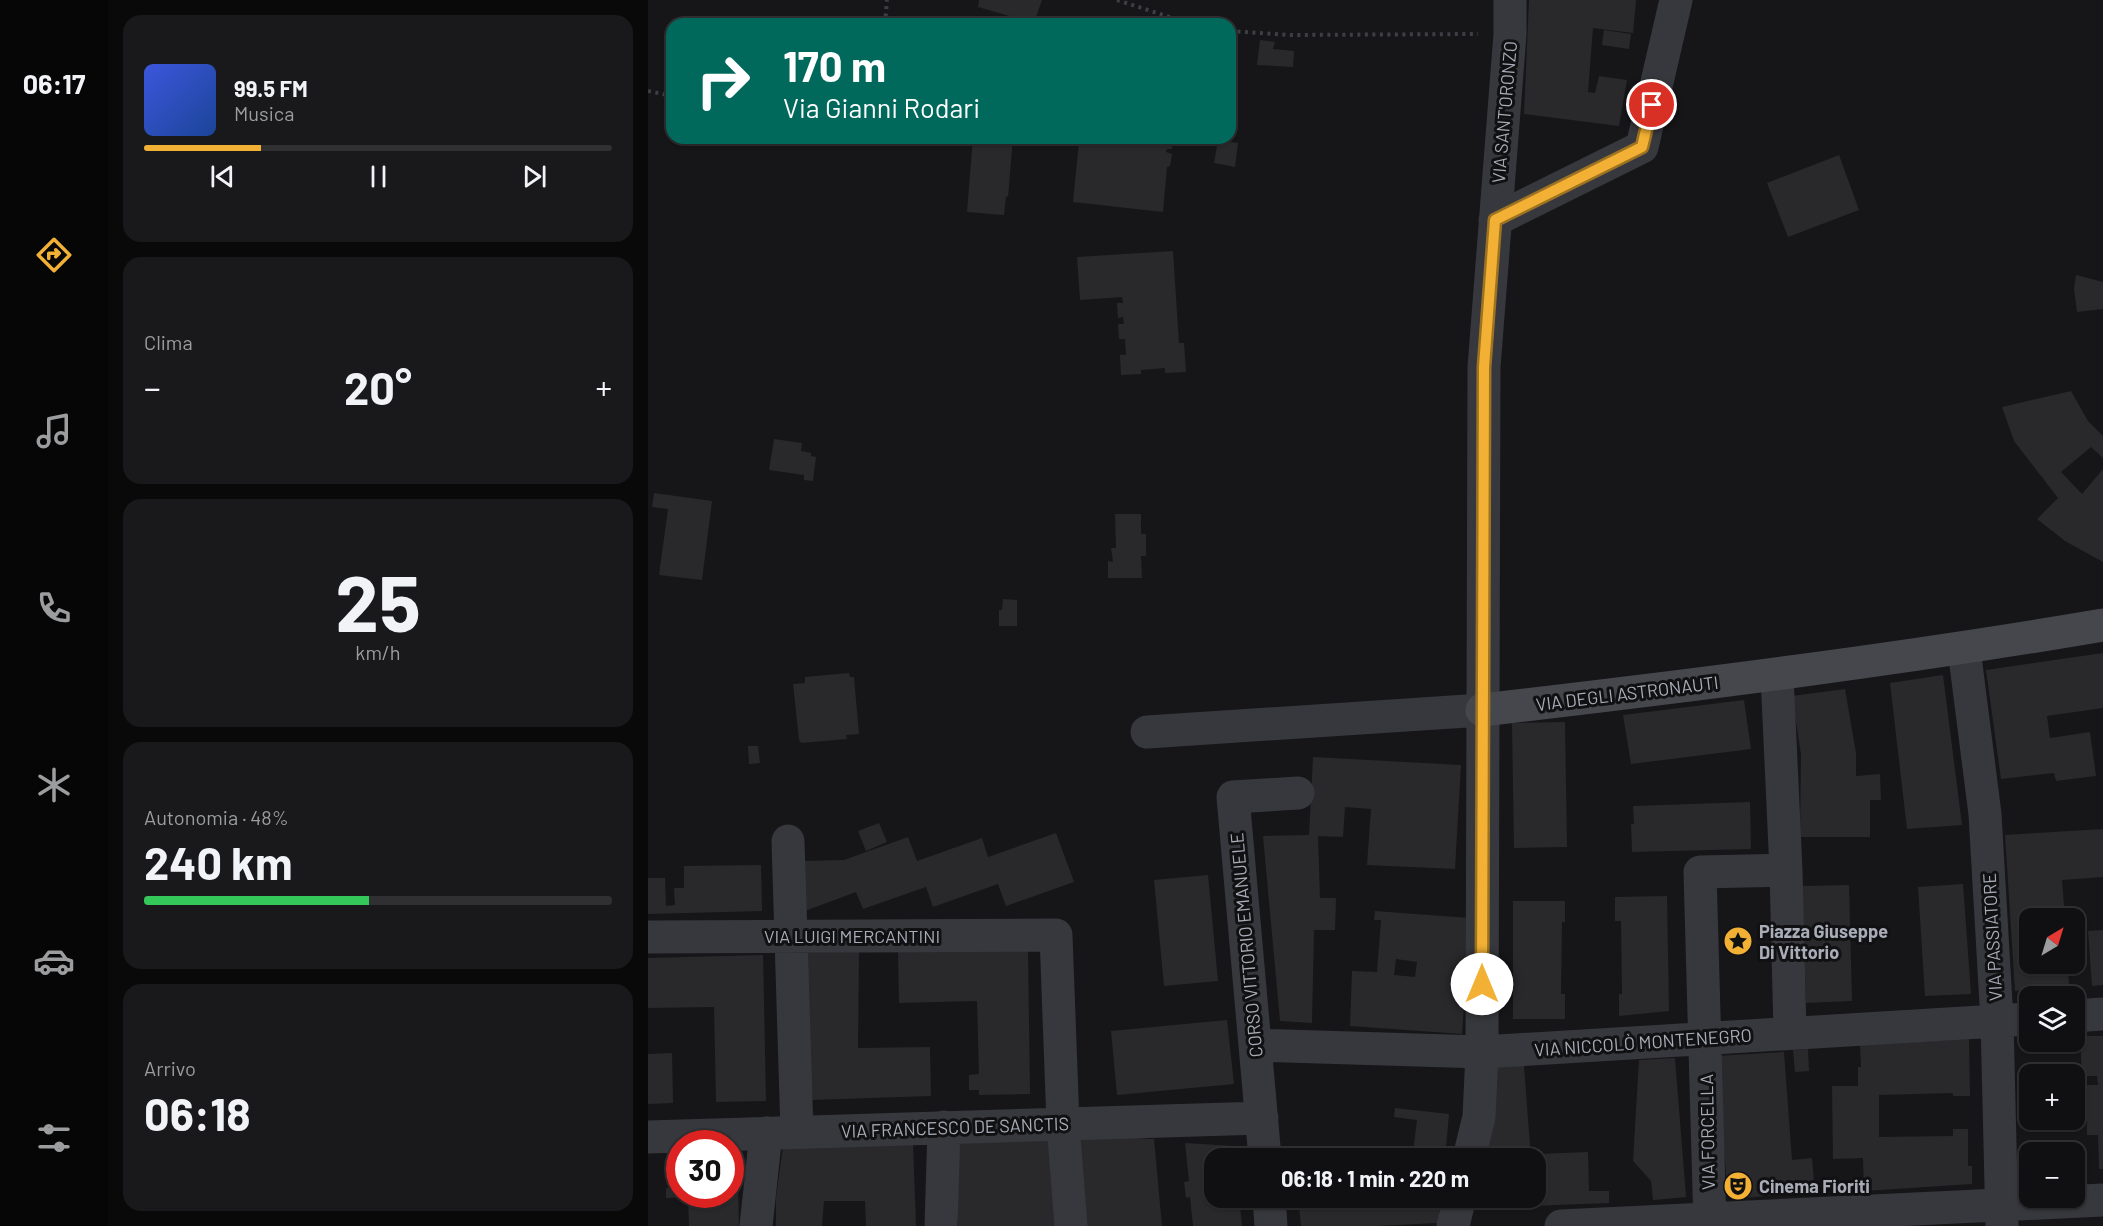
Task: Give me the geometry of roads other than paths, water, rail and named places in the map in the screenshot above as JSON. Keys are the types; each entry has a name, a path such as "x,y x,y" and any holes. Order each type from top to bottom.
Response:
{"street":[{"name":"VIA SANT'ORONZO","path":"1471,1148 1479,1117 1482,1052 1484,367 1510,34 1509,0"},
{"path":"1495,220 1642,147 1676,0"},
{"name":"VIA DEGLI ASTRONAUTI","path":"1148,732 1482,711 1778,675 1964,649 2103,625"},
{"name":"VIA PASSIATORE","path":"1964,649 1985,814 1997,1021 2002,1215"},
{"path":"1778,675 1791,1033"},
{"name":"CORSO VITTORIO EMANUELE","path":"1264,1148 1233,796 1298,793"},
{"path":"756,1226 781,1133 791,936 788,841"},
{"path":"1705,1039 1700,872 1786,870"},
{"name":"VIA LUIGI MERCANTINI","path":"648,937 1056,935 1062,1124"},
{"path":"2085,1015 2103,1014"},
{"name":"VIA NICCOLÒ MONTENEGRO","path":"1255,1046 1482,1052 2019,1020"},
{"name":"VIA FORCELLA","path":"1705,1039 1710,1222"},
{"name":"VIA FRANCESCO DE SANCTIS","path":"648,1137 1262,1118"},
{"path":"1062,1124 1071,1226"},
{"path":"941,1226 944,1127"},
{"path":"1561,1226 2002,1215 2103,1200"},
{"path":"1270,1208 1271,1226"},
{"path":"1453,1226 1457,1208"}],"place":[{"name":"Piazza Giuseppe Di Vittorio","path":"1738,941"},
{"name":"Cinema Fioriti","path":"1738,1186"}]}
